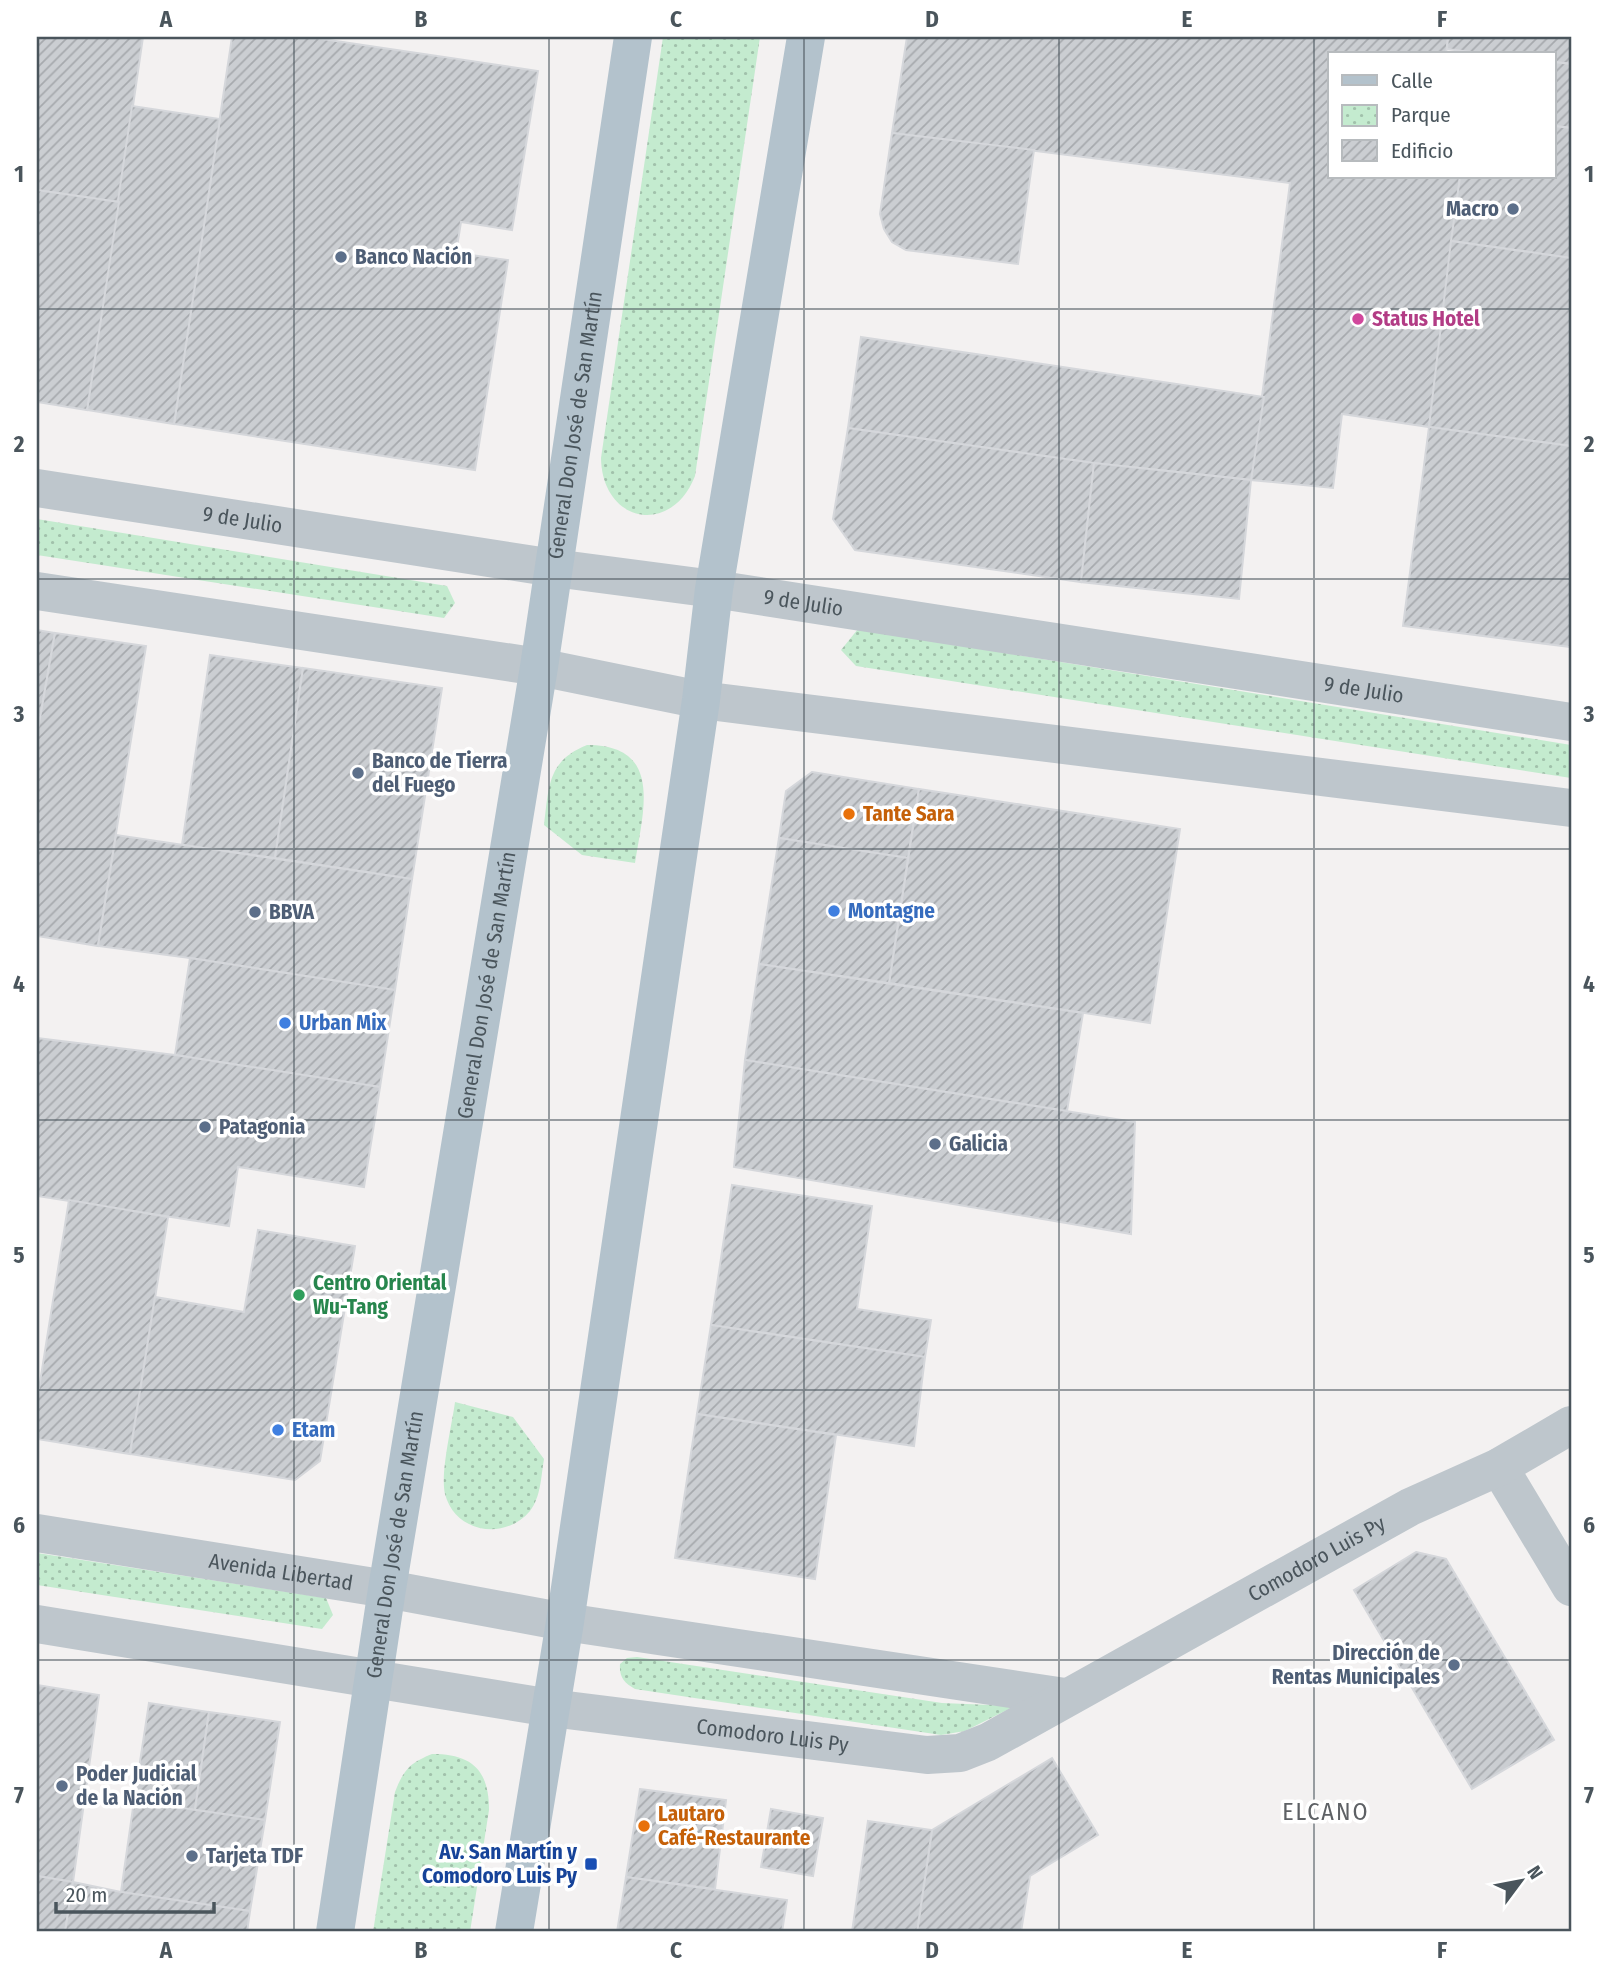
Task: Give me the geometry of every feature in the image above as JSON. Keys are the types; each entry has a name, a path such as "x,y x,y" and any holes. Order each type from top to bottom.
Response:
{"main road":[{"name":"General Don José de San Martín","path":"335,1932 387,1589 539,667 634,37"},
{"path":"514,1932 565,1622 701,700 714,589 806,37"}],"street":[{"name":"9 de Julio","path":"37,488 554,568 714,589 1571,722"},
{"path":"37,590 539,667 701,700 1571,808"},
{"name":"Comodoro Luis Py","path":"551,1708 927,1755 960,1753 988,1742 1410,1507 1499,1467 1571,1425"},
{"path":"1499,1467 1571,1587"},
{"name":"Avenida Libertad","path":"37,1533 387,1589 565,1622"},
{"path":"565,1622 1065,1697"},
{"path":"37,1624 551,1708"}],"green space":[{"path":"663,37 760,37 695,476 684,495 670,508 655,514 639,514 625,508 613,497 604,480 601,458"},
{"path":"37,519 447,586 455,603 444,618 37,555"},
{"path":"858,629 1571,745 1571,778 856,666 841,650"},
{"path":"587,745 611,748 628,756 638,769 643,784 644,803 635,863 582,855 544,825 549,787 557,767 574,751"},
{"path":"455,1402 513,1417 544,1459 534,1505 520,1520 508,1526 482,1528 459,1517 450,1507 445,1494 444,1474"},
{"path":"37,1553 326,1598 333,1615 322,1629 37,1585"},
{"path":"637,1657 942,1703 1015,1706 965,1731 941,1735 635,1689 623,1679 620,1664 627,1658"},
{"path":"432,1754 468,1761 476,1767 486,1784 489,1810 470,1932 373,1932 395,1792 409,1768 418,1760"}],"building":[{"path":"37,37 143,37 119,202 37,190"},
{"name":"Banco Nación","path":"232,37 309,37 538,71 512,230 461,222 456,253 508,260 475,470 174,424"},
{"name":"Status Hotel","path":"907,37 1448,37 1446,52 1328,52 1328,178 1460,178 1429,427 1342,414 1333,488 1251,480 1290,183 892,133"},
{"path":"1448,37 1571,37 1571,64 1556,62 1556,52 1472,52 1447,49"},
{"path":"1556,62 1571,64 1571,128 1556,126"},
{"path":"132,106 220,119 174,424 87,410"},
{"name":"Macro","path":"1556,126 1571,128 1571,258 1451,241 1460,178 1556,178"},
{"path":"892,133 1034,150 1018,264 906,250 892,242 884,229 880,214"},
{"path":"37,190 119,202 87,410 37,402"},
{"path":"1451,241 1571,258 1571,446 1429,427"},
{"path":"861,337 1264,397 1251,480 1094,463 848,428"},
{"path":"1429,427 1571,446 1571,647 1403,626"},
{"path":"848,428 1094,463 1081,582 855,550 833,519"},
{"path":"1094,463 1251,480 1239,599 1081,582"},
{"path":"37,630 55,633 37,735"},
{"path":"55,633 146,646 98,946 37,936 37,735"},
{"path":"210,655 303,668 275,858 182,845"},
{"name":"Banco de Tierra del Fuego","path":"303,668 442,688 412,879 275,858"},
{"name":"Tante Sara","path":"812,772 919,789 908,858 779,838 786,791"},
{"path":"919,789 1180,829 1150,1023 889,983"},
{"name":"BBVA","path":"116,835 412,879 395,990 98,946"},
{"name":"Montagne","path":"779,838 908,858 889,983 759,964"},
{"name":"Urban Mix","path":"190,958 395,990 380,1087 175,1055"},
{"path":"759,964 1083,1013 1067,1111 745,1060"},
{"name":"Patagonia","path":"37,1038 175,1055 380,1087 364,1187 238,1167 229,1226 37,1196"},
{"name":"Galicia","path":"745,1060 1135,1122 1131,1234 734,1167"},
{"path":"732,1185 872,1206 857,1309 931,1320 925,1357 711,1325"},
{"path":"69,1200 168,1217 130,1454 37,1439 37,1401"},
{"path":"258,1230 355,1246 320,1461 295,1480 130,1454 155,1297 244,1312"},
{"path":"711,1325 925,1357 914,1446 697,1414"},
{"path":"697,1414 836,1435 815,1579 675,1558"},
{"name":"Dirección de Rentas Municipales","path":"1416,1552 1446,1559 1554,1740 1472,1789 1354,1590"},
{"name":"Poder Judicial de la Nación","path":"37,1685 99,1695 73,1882 37,1876"},
{"path":"149,1703 209,1712 195,1810 134,1801"},
{"path":"209,1712 280,1722 265,1820 195,1810"},
{"path":"1052,1758 1098,1835 1030,1876 1021,1932 917,1932 932,1830"},
{"path":"640,1789 726,1800 715,1889 626,1877"},
{"name":"Tarjeta TDF","path":"134,1801 265,1820 250,1911 121,1892"},
{"path":"771,1809 823,1818 813,1876 761,1867"},
{"path":"868,1821 932,1830 917,1932 852,1932"},
{"path":"37,1876 73,1882 65,1932 37,1932"},
{"path":"626,1877 787,1900 782,1932 617,1932"},
{"path":"73,1882 121,1892 250,1911 247,1932 65,1932"}],"place":[{"name":"Macro","path":"1513,209"},
{"name":"Banco Nación","path":"341,257"},
{"name":"Status Hotel","path":"1358,319"},
{"name":"Banco de Tierra del Fuego","path":"358,773"},
{"name":"Tante Sara","path":"849,814"},
{"name":"Montagne","path":"834,911"},
{"name":"BBVA","path":"255,912"},
{"name":"Urban Mix","path":"285,1023"},
{"name":"Patagonia","path":"205,1127"},
{"name":"Galicia","path":"935,1144"},
{"name":"Centro Oriental Wu-Tang","path":"299,1295"},
{"name":"Etam","path":"278,1430"},
{"name":"Dirección de Rentas Municipales","path":"1454,1665"},
{"name":"Poder Judicial de la Nación","path":"62,1786"},
{"name":"Lautaro Café-Restaurante","path":"644,1826"},
{"name":"Tarjeta TDF","path":"192,1856"},
{"name":"Av. San Martín y Comodoro Luis Py","path":"591,1864"}],"district":[{"name":"ELCANO","path":"1326,1812"}]}
